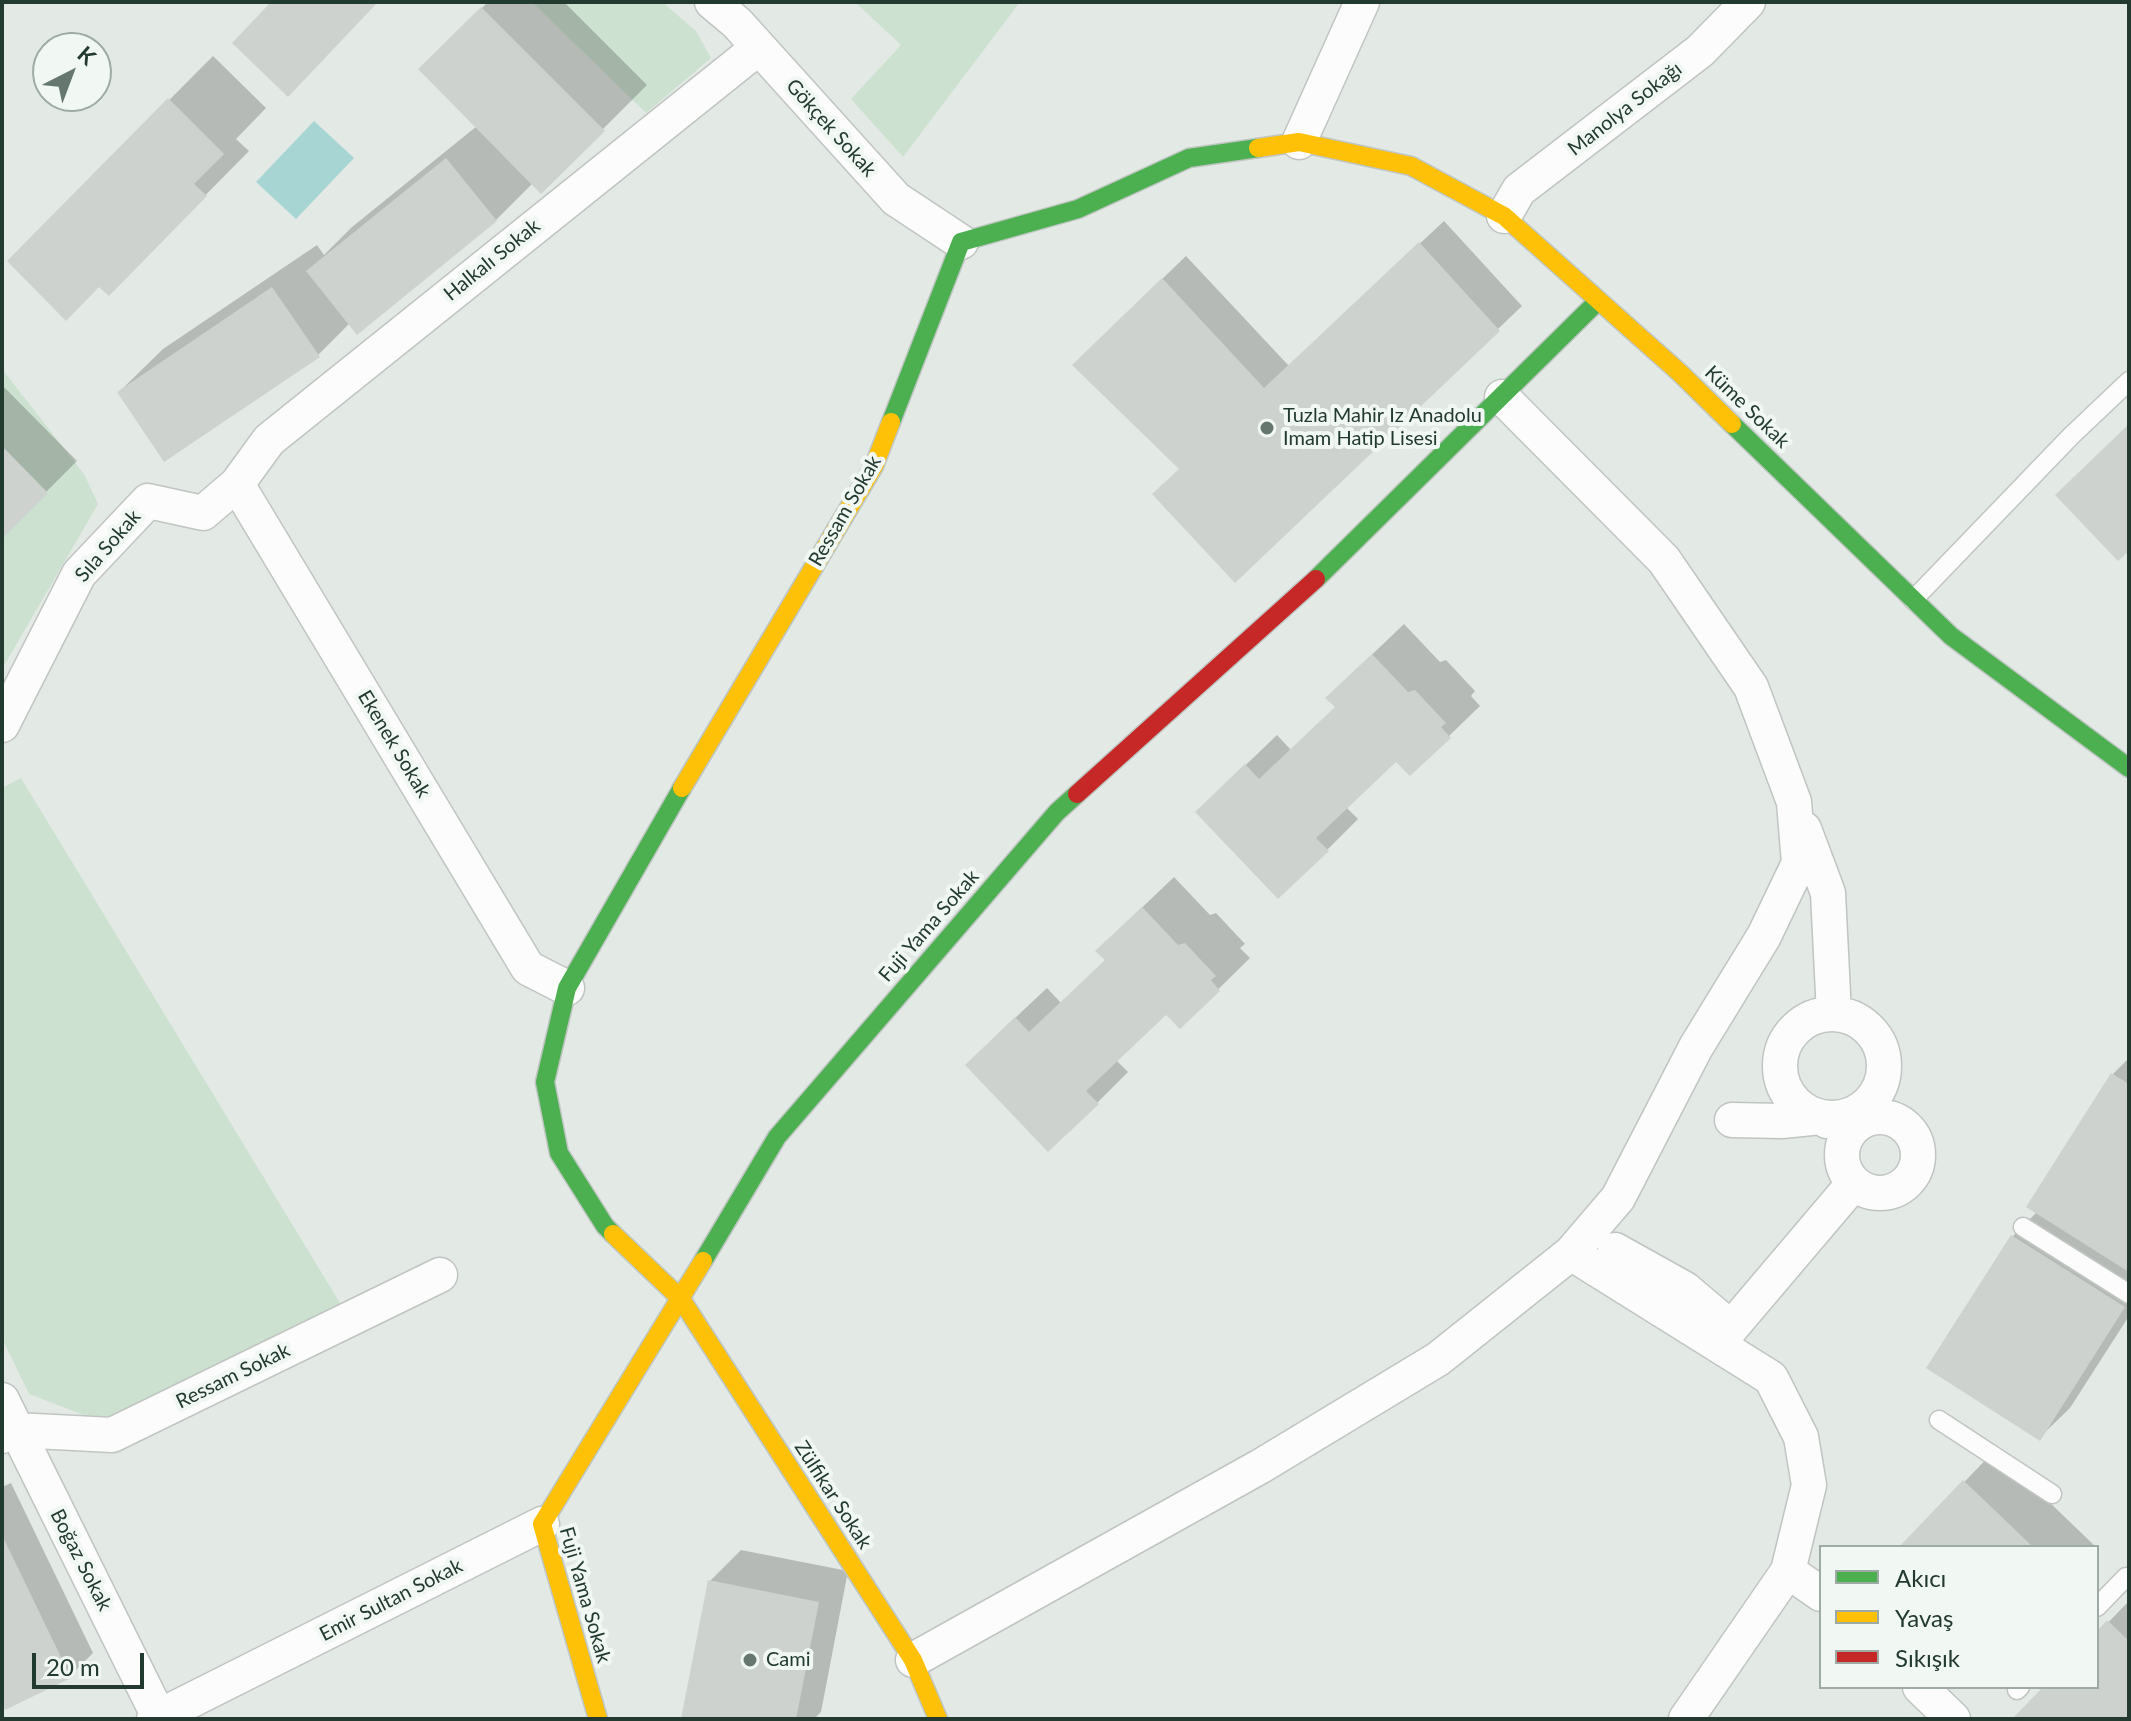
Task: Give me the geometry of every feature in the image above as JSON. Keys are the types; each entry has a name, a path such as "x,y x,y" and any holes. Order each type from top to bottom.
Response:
{"street":[{"name":"Gökçek Sokak","path":"712,2 737,23 896,199 961,242"},
{"path":"961,242 1078,209 1189,158 1299,142 1362,2"},
{"name":"Manolya Sokağı","path":"1504,216 1519,190 1700,51 1748,2"},
{"name":"Halkalı Sokak","path":"237,484 269,440 758,48"},
{"name":"Küme Sokak","path":"1299,142 1411,166 1504,216 1680,373 1951,636 2129,768"},
{"name":"Ressam Sokak","path":"681,1299 605,1226 559,1153 545,1082 567,988 716,728 874,466 961,242"},
{"name":"Fuji Yama Sokak","path":"598,1719 542,1524 777,1137 1057,812 1344,554 1598,301"},
{"path":"1502,397 1664,560 1751,687 1828,893 1834,1014"},
{"name":"Sıla Sokak","path":"2,725 79,574 148,501 203,513 237,484"},
{"name":"Ekenek Sokak","path":"237,484 528,968 567,988"},
{"path":"913,1660 1261,1466 1438,1359 1571,1253 1618,1198 1696,1047 1764,936 1799,863 1794,802"},
{"path":"1732,1120 1782,1121 1834,1127 1888,1117 1901,1122 1916,1141 1919,1154 1911,1178 1902,1187 1890,1192 1865,1190 1854,1183 1846,1174 1834,1127 1806,1110 1793,1099 1784,1085 1780,1068 1782,1051 1789,1036 1802,1023 1817,1016 1834,1014 1858,1021 1877,1038 1883,1054 1884,1072 1879,1089 1870,1102 1856,1112 1839,1117 1834,1127"},
{"path":"1725,1336 1854,1183"},
{"path":"1615,1250 1685,1289 1725,1336 1771,1378 1801,1437 1809,1485 1788,1571 1686,1719"},
{"path":"1571,1253 1725,1336"},
{"name":"Ressam Sokak","path":"7,1422 112,1435 440,1275"},
{"name":"Zülfikar Sokak","path":"681,1299 913,1660 938,1719"},
{"name":"Boğaz Sokak","path":"7,1422 158,1718"},
{"name":"Emir Sultan Sokak","path":"158,1718 542,1524"},
{"path":"1788,1571 1819,1593"},
{"path":"1922,1689 1953,1719"}],"lane":[{"path":"1913,600 2071,436 2129,381"},
{"path":"2023,1227 2129,1294"},
{"path":"1939,1420 2052,1494"},
{"path":"2099,1605 2126,1577"}],"green space":[{"path":"532,2 662,2 696,31 711,58 646,113"},
{"path":"855,2 1020,2 903,157 851,99 901,45"},
{"path":"2,369 84,474 98,504 2,669"},
{"path":"21,778 343,1308 110,1425 29,1394 2,1338 2,788"}],"water":[{"path":"314,121 354,158 296,219 256,182"}],"building":[{"path":"271,2 378,2 288,97 232,43"},
{"path":"481,7 605,131 541,194 418,69"},
{"path":"168,98 224,154 194,184 207,196 109,296 99,287 66,321 7,261"},
{"path":"446,158 497,221 357,335 306,271"},
{"name":"Tuzla Mahir Iz Anadolu Imam Hatip Lisesi","path":"1419,242 1500,331 1235,583 1152,494 1179,469 1072,365 1162,278 1264,388"},
{"path":"272,287 320,357 164,462 117,392"},
{"path":"2129,424 2129,551 2118,561 2055,495"},
{"path":"2,446 48,493 2,539"},
{"path":"1372,654 1408,692 1415,690 1446,723 1441,727 1451,738 1410,776 1396,762 1316,838 1329,851 1278,899 1195,812 1245,764 1259,779 1335,707 1325,698"},
{"path":"1142,907 1178,945 1185,943 1216,976 1211,980 1220,991 1180,1029 1166,1015 1086,1091 1099,1104 1048,1152 965,1065 1015,1017 1029,1032 1105,960 1095,951"},
{"path":"2111,1073 2129,1084 2129,1272 2026,1207"},
{"path":"2011,1235 2125,1307 2040,1441 1926,1368"},
{"path":"1963,1480 2031,1545 1901,1545"},
{"path":"2,1535 71,1678 5,1710 2,1704"},
{"name":"Cami","path":"708,1580 819,1602 796,1719 681,1719"},
{"path":"2107,1620 2129,1641 2129,1719 2016,1719 2014,1717 2041,1689 2099,1689 2099,1629"}],"traffic: fast":[{"path":"891,422 961,242 1078,209 1189,158 1258,148"},
{"path":"1316,579 1598,301"},
{"path":"1732,424 1951,636 2129,768"},
{"path":"613,1234 559,1153 545,1082 567,988 682,788"},
{"path":"703,1261 777,1137 1057,812 1077,794"}],"traffic: slow":[{"path":"1258,148 1299,142 1411,166 1504,216 1680,373 1732,424"},
{"path":"682,788 874,466 891,422"},
{"path":"613,1234 681,1299 913,1660 938,1719"},
{"path":"598,1719 542,1524 703,1261"}],"traffic: jam":[{"path":"1077,794 1316,579"}],"place":[{"name":"Tuzla Mahir Iz Anadolu Imam Hatip Lisesi","path":"1267,428"},
{"name":"Cami","path":"750,1660"}]}
